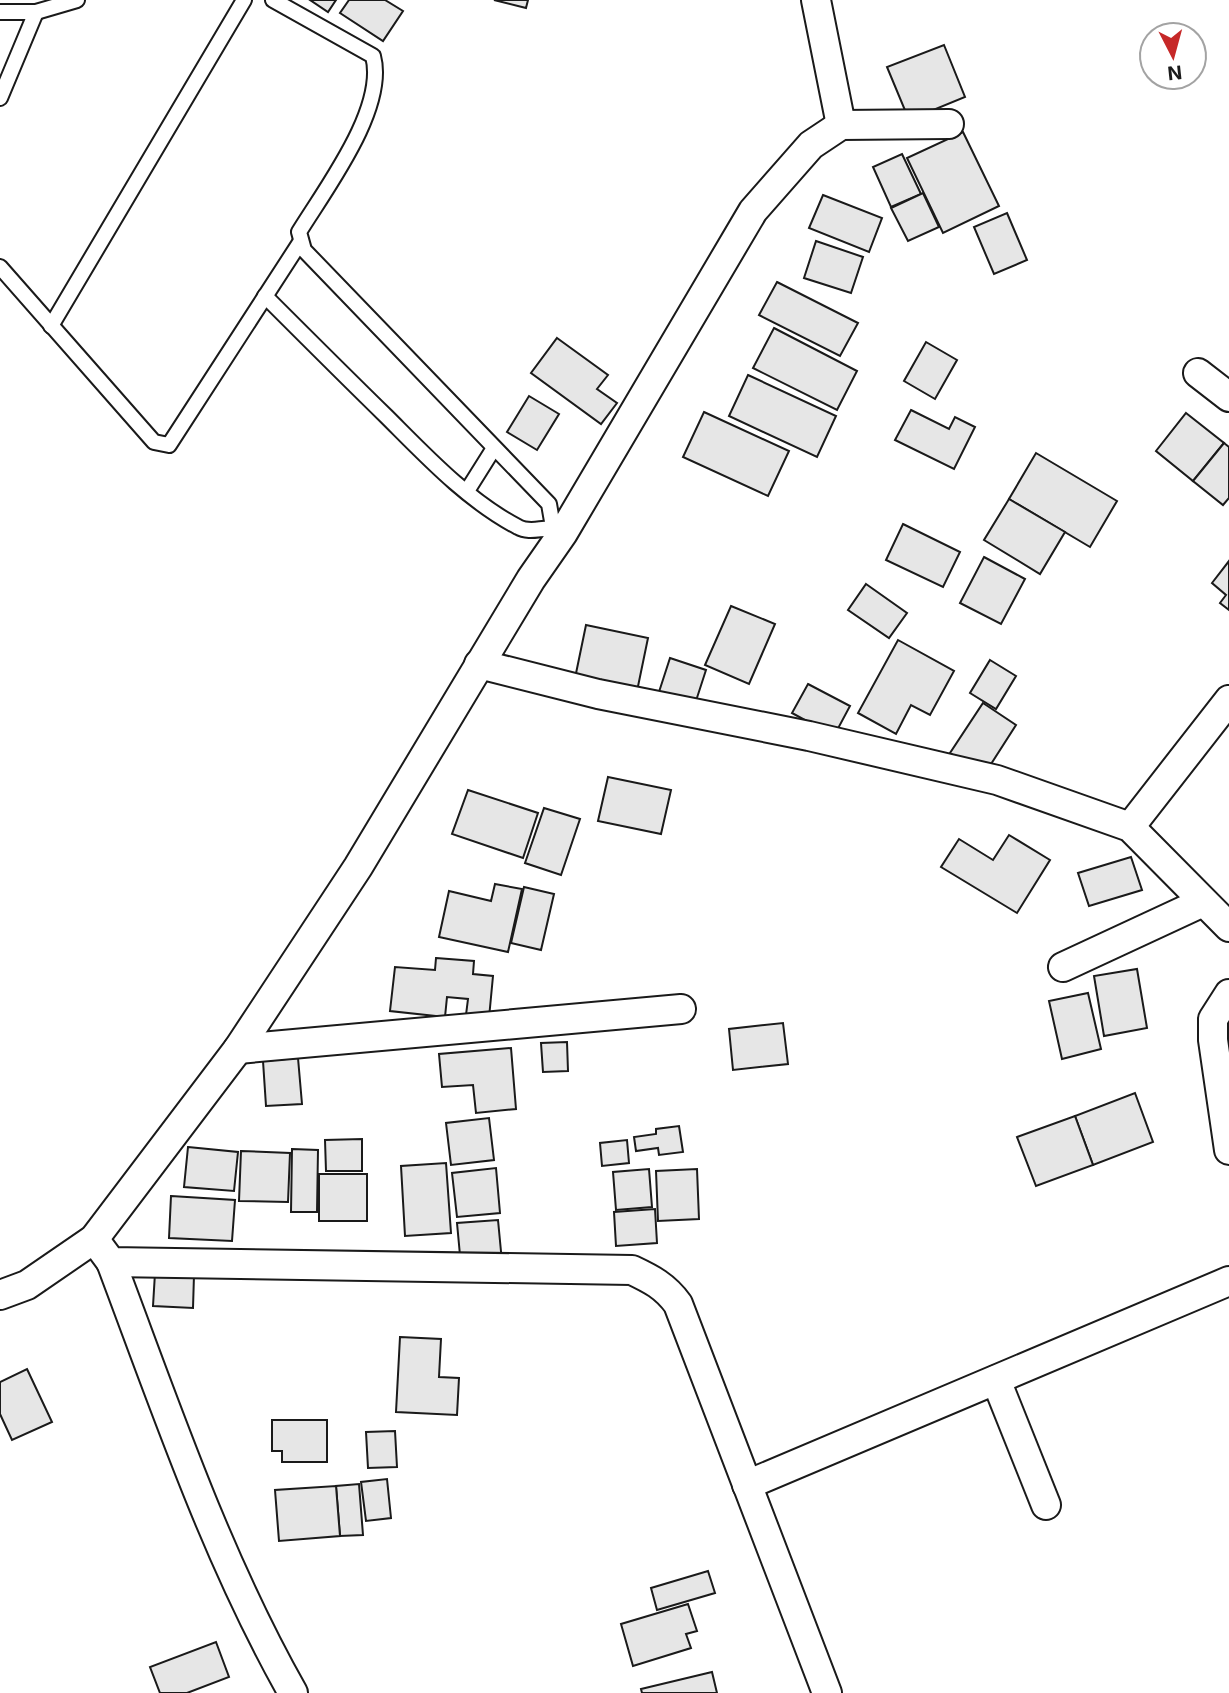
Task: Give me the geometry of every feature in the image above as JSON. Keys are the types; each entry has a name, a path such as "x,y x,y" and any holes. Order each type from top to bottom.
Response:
{"street":[{"path":"816,0 841,125"},
{"path":"0,1295 27,1286 94,1239 239,1049 358,867 558,530 753,211 811,145 841,125 949,124"},
{"path":"1198,373 1229,397"},
{"path":"480,664 598,694 809,736 997,780 1130,827 1229,927"},
{"path":"1130,827 1229,700"},
{"path":"1062,967 1203,902"},
{"path":"1229,995 1213,1019 1213,1040 1229,1150"},
{"path":"239,1049 681,1009"},
{"path":"94,1239 111,1262 187,1465 262,1639 293,1693"},
{"path":"111,1262 632,1269 667,1289 678,1304 827,1693"},
{"path":"747,1485 1229,1281"},
{"path":"996,1380 1046,1505"}],"lane":[{"path":"0,12 36,12 77,0"},
{"path":"51,326 244,0"},
{"path":"265,296 428,458 467,491 519,528 531,531 558,530 549,504 304,250 299,232 347,152 373,97 376,69 373,57 273,0"},
{"path":"0,98 36,12"},
{"path":"0,267 154,442 164,446 169,445 301,241"},
{"path":"467,491 494,447"}],"building":[{"path":"310,0 336,0 328,12"},
{"path":"349,0 385,0 403,11 383,41 340,13"},
{"path":"494,0 528,0 526,8"},
{"path":"944,45 965,97 909,120 887,67"},
{"path":"963,132 999,206 943,233 907,158"},
{"path":"902,154 921,194 891,207 873,167"},
{"path":"923,193 939,227 908,241 891,208"},
{"path":"823,195 882,218 869,252 809,228"},
{"path":"1007,213 1027,260 994,274 974,227"},
{"path":"816,241 863,257 851,293 804,278"},
{"path":"777,282 858,323 840,356 759,315"},
{"path":"774,328 857,371 837,410 753,368"},
{"path":"557,338 608,375 597,389 617,403 601,424 531,373"},
{"path":"926,342 957,360 935,399 904,381"},
{"path":"748,375 836,416 817,457 729,416"},
{"path":"529,396 559,414 537,450 507,432"},
{"path":"911,410 949,429 955,417 975,427 954,469 895,440"},
{"path":"704,412 789,451 768,496 683,457"},
{"path":"1186,413 1224,443 1193,481 1156,451"},
{"path":"1224,443 1229,447 1229,498 1223,505 1193,481"},
{"path":"1036,453 1117,501 1090,547 1009,499"},
{"path":"1009,499 1065,532 1040,574 984,540"},
{"path":"903,524 960,552 943,587 886,560"},
{"path":"984,557 1025,579 1001,624 960,603"},
{"path":"1229,561 1229,610 1220,603 1226,595 1212,583"},
{"path":"866,584 907,613 889,638 848,610"},
{"path":"731,606 775,624 749,684 705,665"},
{"path":"586,625 648,638 636,696 574,683"},
{"path":"898,640 954,671 930,715 911,705 896,734 858,713"},
{"path":"670,658 706,670 694,707 658,695"},
{"path":"990,660 1016,676 996,709 970,693"},
{"path":"808,684 850,706 834,736 792,713"},
{"path":"983,703 1016,725 984,775 950,753"},
{"path":"608,777 671,790 661,834 598,821"},
{"path":"468,790 538,813 523,858 452,834"},
{"path":"544,808 580,819 561,875 525,863"},
{"path":"1009,835 1050,860 1017,913 941,867 959,839 993,860"},
{"path":"1131,857 1142,890 1089,906 1078,873"},
{"path":"495,884 522,889 508,952 439,937 449,891 491,901"},
{"path":"524,887 554,894 541,950 511,943"},
{"path":"436,958 474,961 473,974 493,976 489,1018 466,1015 468,999 447,997 445,1017 390,1011 395,967 435,970"},
{"path":"1137,969 1147,1028 1104,1036 1094,976"},
{"path":"1088,993 1101,1049 1062,1059 1049,1001"},
{"path":"783,1023 788,1064 733,1070 729,1029"},
{"path":"567,1042 568,1071 543,1072 541,1043"},
{"path":"511,1048 516,1109 476,1113 473,1085 442,1087 439,1054"},
{"path":"298,1058 302,1104 266,1106 263,1061"},
{"path":"1135,1093 1153,1142 1093,1165 1075,1116"},
{"path":"1075,1116 1093,1165 1036,1186 1017,1137"},
{"path":"489,1118 494,1160 451,1165 446,1123"},
{"path":"679,1126 683,1152 659,1155 658,1148 636,1151 634,1137 656,1134 656,1129"},
{"path":"362,1139 362,1171 326,1171 325,1140"},
{"path":"627,1140 629,1163 602,1166 600,1143"},
{"path":"188,1147 238,1152 234,1191 184,1187"},
{"path":"292,1149 318,1150 317,1212 291,1212"},
{"path":"241,1151 290,1153 288,1202 239,1201"},
{"path":"446,1163 451,1233 405,1236 401,1166"},
{"path":"496,1168 500,1213 457,1217 452,1173"},
{"path":"649,1169 652,1207 616,1210 613,1172"},
{"path":"697,1169 699,1219 658,1221 656,1171"},
{"path":"319,1174 367,1174 367,1221 319,1221"},
{"path":"171,1196 235,1200 232,1241 169,1238"},
{"path":"655,1209 657,1243 616,1246 614,1212"},
{"path":"498,1220 502,1262 461,1266 457,1223"},
{"path":"155,1273 194,1275 193,1308 153,1306"},
{"path":"400,1337 441,1339 439,1377 459,1378 457,1415 396,1412"},
{"path":"27,1369 52,1422 12,1440 0,1414 0,1382"},
{"path":"272,1420 327,1420 327,1462 282,1462 282,1451 272,1451"},
{"path":"395,1431 397,1467 368,1468 366,1432"},
{"path":"387,1479 391,1518 366,1521 361,1482"},
{"path":"359,1484 363,1535 340,1536 336,1486"},
{"path":"336,1486 340,1536 279,1541 275,1490"},
{"path":"708,1571 715,1593 657,1610 651,1588"},
{"path":"688,1604 697,1631 686,1634 691,1648 633,1666 621,1624"},
{"path":"216,1642 229,1677 187,1693 160,1693 150,1667"},
{"path":"712,1672 717,1693 642,1693 641,1689"}]}
